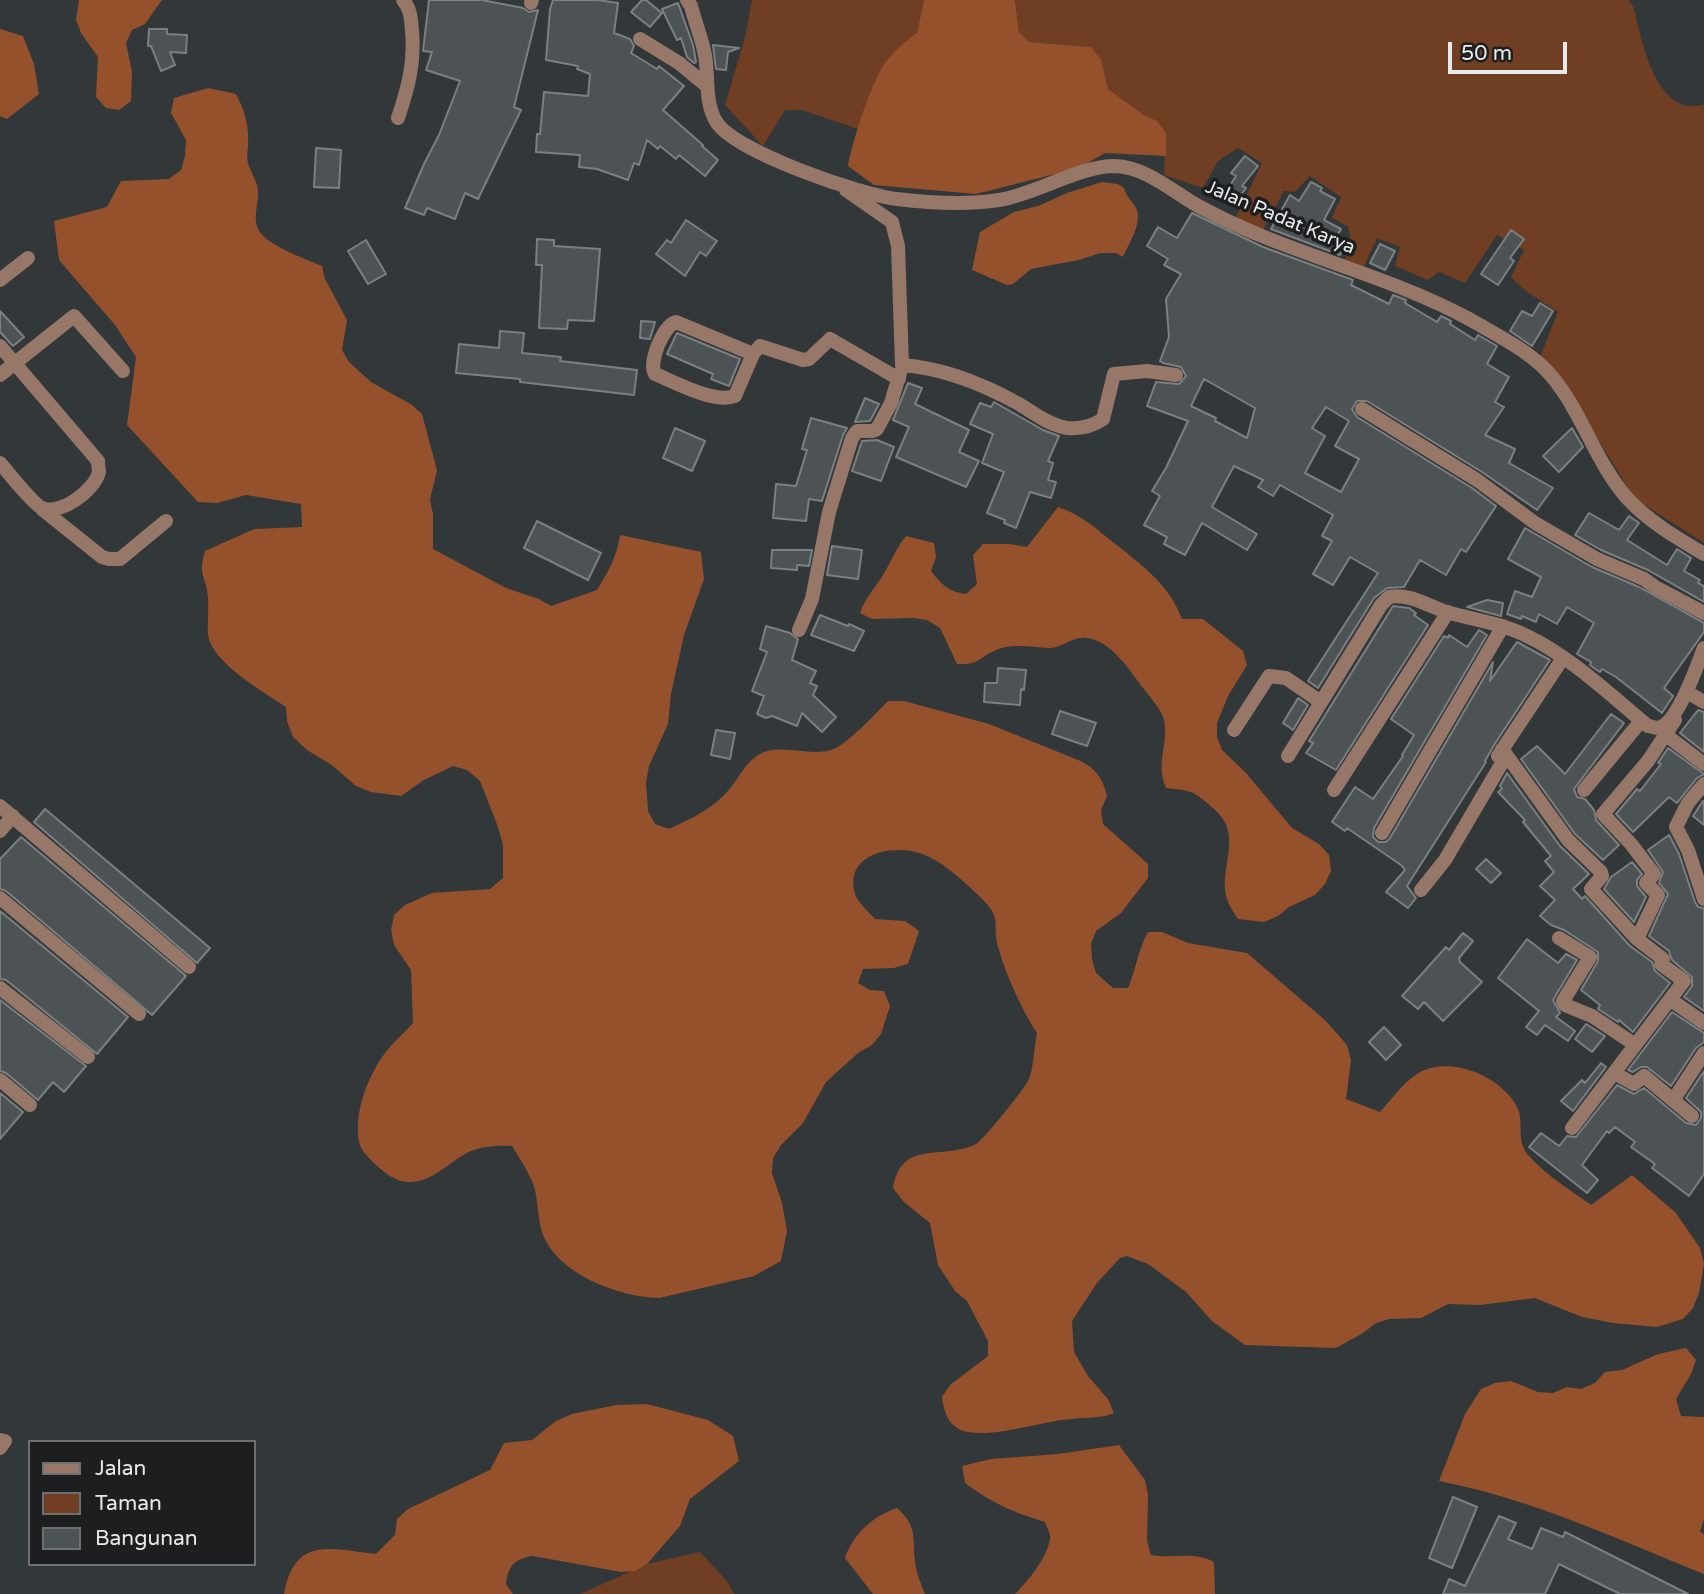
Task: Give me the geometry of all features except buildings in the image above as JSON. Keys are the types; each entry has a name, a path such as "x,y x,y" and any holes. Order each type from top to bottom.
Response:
{"street":[{"path":"398,118 411,75 414,50 411,15 403,0"},
{"name":"Jalan Padat Karya","path":"687,0 705,56 708,101 717,123 747,147 830,180 895,199 978,203 1023,194 1093,169 1115,166 1144,173 1212,213 1279,242 1407,290 1470,320 1522,351 1545,369 1561,388 1597,453 1626,497 1652,520 1704,554"},
{"path":"640,39 679,63 707,86"},
{"path":"799,630 812,600 829,512 852,438 857,431 877,429 891,403 900,372 898,246 892,222 830,180"},
{"path":"0,280 28,258"},
{"path":"0,375 74,316 123,371"},
{"path":"753,354 676,323 667,327 663,334 652,370 655,374 682,385 726,399 735,396 757,348 764,345 803,360 809,359 830,339 900,372 928,367 949,373 1017,403 1045,420 1069,428 1096,424 1103,419 1114,374 1147,371 1176,375"},
{"path":"0,346 98,461 99,473 92,485 74,502 55,510 41,508"},
{"path":"1362,410 1477,480 1535,523 1597,559 1644,579 1704,613"},
{"path":"0,463 41,508 109,559 120,559 166,521"},
{"path":"1288,756 1381,604 1389,597 1405,596 1526,635 1563,658 1648,726 1662,727 1676,711 1687,692 1704,648"},
{"path":"1334,790 1448,612"},
{"path":"1382,833 1503,626"},
{"path":"1421,890 1445,860 1504,752 1563,658"},
{"path":"1234,730 1269,676 1286,678 1321,702"},
{"path":"1687,692 1704,702"},
{"path":"1637,939 1658,895 1646,883 1654,874 1631,844 1602,814 1648,761 1674,721 1676,711"},
{"path":"1584,790 1641,721"},
{"path":"1666,735 1704,764"},
{"path":"1479,785 1504,752"},
{"path":"1504,752 1568,840 1601,872 1602,876 1591,890 1637,939 1663,959 1661,964 1684,981 1617,1067 1616,1074 1572,1128"},
{"path":"1704,783 1688,803 1676,827 1688,850 1704,899"},
{"path":"0,806 189,967"},
{"path":"0,831 13,816"},
{"path":"0,898 139,1014"},
{"path":"1559,938 1590,957 1563,1001 1564,1005 1592,1016 1634,1044"},
{"path":"0,988 88,1057"},
{"path":"1671,1000 1704,1023"},
{"path":"1674,1099 1704,1053"},
{"path":"1616,1074 1633,1084 1644,1076 1692,1115"},
{"path":"0,1080 30,1105"},
{"path":"0,1440 5,1441 0,1448"}],"green space":[{"path":"752,0 924,0 917,33 898,52 882,77 858,129 802,110 785,110 763,146 725,105 745,37"},
{"path":"1015,0 1629,0 1634,8 1650,65 1665,91 1675,101 1687,106 1704,105 1704,543 1634,498 1567,388 1540,357 1558,312 1511,277 1524,250 1497,235 1465,283 1439,272 1428,280 1395,266 1400,247 1377,238 1363,269 1345,261 1350,236 1348,226 1332,218 1341,197 1310,176 1295,192 1284,191 1263,230 1235,219 1262,163 1238,148 1218,161 1203,188 1164,175 1166,133 1157,122 1108,89 1101,59 1091,47 1029,42 1019,32"},
{"path":"700,1552 727,1581 734,1594 580,1594 647,1564"}],"shaded area":[{"path":"79,0 162,0 145,24 132,30 126,43 132,72 131,101 119,110 106,108 96,97 98,57 81,33 76,20"},
{"path":"924,0 1015,0 1019,32 1029,42 1091,47 1101,59 1108,89 1157,121 1166,133 1166,156 1105,153 1079,168 976,194 874,185 848,166 854,143 868,98 885,63 917,33"},
{"path":"0,29 23,36 34,64 39,94 7,119 0,116"},
{"path":"208,88 236,94 243,109 248,131 248,163 258,190 256,218 260,232 279,247 322,266 325,279 347,320 342,350 349,362 371,382 412,405 422,414 437,470 430,500 433,514 433,549 506,588 551,606 597,590 617,550 620,535 701,552 704,579 684,635 671,694 668,724 649,766 646,782 648,811 655,824 669,829 707,809 727,792 753,759 766,751 822,752 838,747 888,701 904,701 989,724 1083,762 1096,772 1107,796 1101,810 1103,824 1148,864 1148,878 1121,913 1096,931 1091,944 1096,973 1113,988 1128,988 1148,932 1162,932 1188,943 1247,953 1326,1021 1347,1045 1351,1060 1346,1099 1380,1112 1407,1082 1430,1068 1459,1068 1488,1078 1511,1097 1518,1109 1524,1150 1542,1169 1567,1188 1591,1205 1632,1175 1676,1213 1700,1248 1704,1264 1699,1293 1693,1308 1683,1319 1657,1327 1582,1317 1535,1298 1480,1305 1448,1304 1421,1318 1389,1319 1376,1323 1336,1348 1245,1345 1212,1321 1186,1292 1148,1264 1127,1256 1120,1258 1097,1283 1072,1321 1074,1352 1088,1376 1108,1399 1114,1413 988,1433 959,1429 948,1418 942,1397 950,1385 988,1356 988,1341 967,1301 955,1291 938,1265 930,1223 904,1202 893,1188 898,1172 905,1162 925,1154 963,1149 976,1144 986,1134 1028,1081 1037,1033 1006,971 997,940 996,921 986,903 940,863 904,850 870,856 856,870 853,881 855,894 875,919 905,921 919,931 908,964 894,968 863,969 858,983 870,990 884,991 890,1006 881,1034 872,1045 858,1053 826,1082 803,1123 781,1145 773,1158 772,1173 782,1203 787,1231 781,1261 754,1276 659,1298 643,1297 608,1288 591,1280 561,1260 549,1247 542,1232 533,1184 512,1146 476,1149 431,1176 416,1181 399,1180 381,1170 360,1145 358,1121 362,1099 380,1060 413,1023 411,970 394,945 391,930 394,915 405,905 432,893 490,889 503,878 503,845 498,827 480,781 467,770 453,766 424,780 401,796 371,792 356,786 293,737 287,721 286,707 240,676 219,656 208,635 208,598 202,571 205,551 254,529 302,527 301,504 246,495 217,503 198,502 127,425 136,357 115,325 59,260 54,221 107,207 121,181 169,179 181,170 186,140 171,113 174,98"},
{"path":"1102,182 1118,184 1124,188 1138,214 1134,233 1123,257 1116,253 1100,253 1031,269 1013,284 1007,285 972,270 980,232 1014,212"},
{"path":"1058,507 1085,520 1141,565 1161,584 1182,619 1203,619 1243,651 1247,665 1228,696 1217,723 1217,737 1222,750 1246,773 1292,828 1319,844 1329,855 1331,871 1325,884 1315,895 1264,922 1238,919 1228,902 1225,890 1229,836 1222,817 1196,795 1166,788 1162,770 1165,738 1163,716 1113,651 1097,640 1079,638 1053,648 1009,647 996,650 975,662 957,664 940,628 927,620 872,619 860,613 906,536 934,543 936,557 931,571 946,587 966,594 977,584 973,555 983,544 1027,547"},
{"path":"1686,1348 1696,1360 1676,1399 1681,1416 1704,1417 1704,1519 1700,1532 1704,1534 1704,1574 1541,1509 1439,1481 1465,1414 1481,1389 1495,1383 1511,1381 1538,1392 1553,1393 1567,1387 1581,1389 1595,1383 1605,1372 1622,1370 1658,1354"},
{"path":"647,1404 708,1420 733,1436 739,1461 690,1499 680,1526 647,1564 635,1571 621,1572 533,1556 517,1561 510,1568 506,1584 513,1594 284,1594 296,1562 306,1554 330,1549 376,1554 395,1535 397,1519 408,1509 490,1470 504,1443 532,1440 556,1421 572,1414 616,1405"},
{"path":"1119,1445 1145,1480 1148,1495 1147,1541 1151,1555 1191,1556 1214,1562 1215,1594 1015,1594 1045,1554 1050,1537 1045,1522 985,1497 965,1483 962,1466 991,1459 1058,1454"},
{"path":"897,1508 911,1527 916,1565 925,1594 873,1594 845,1558 853,1541 865,1527"}]}
